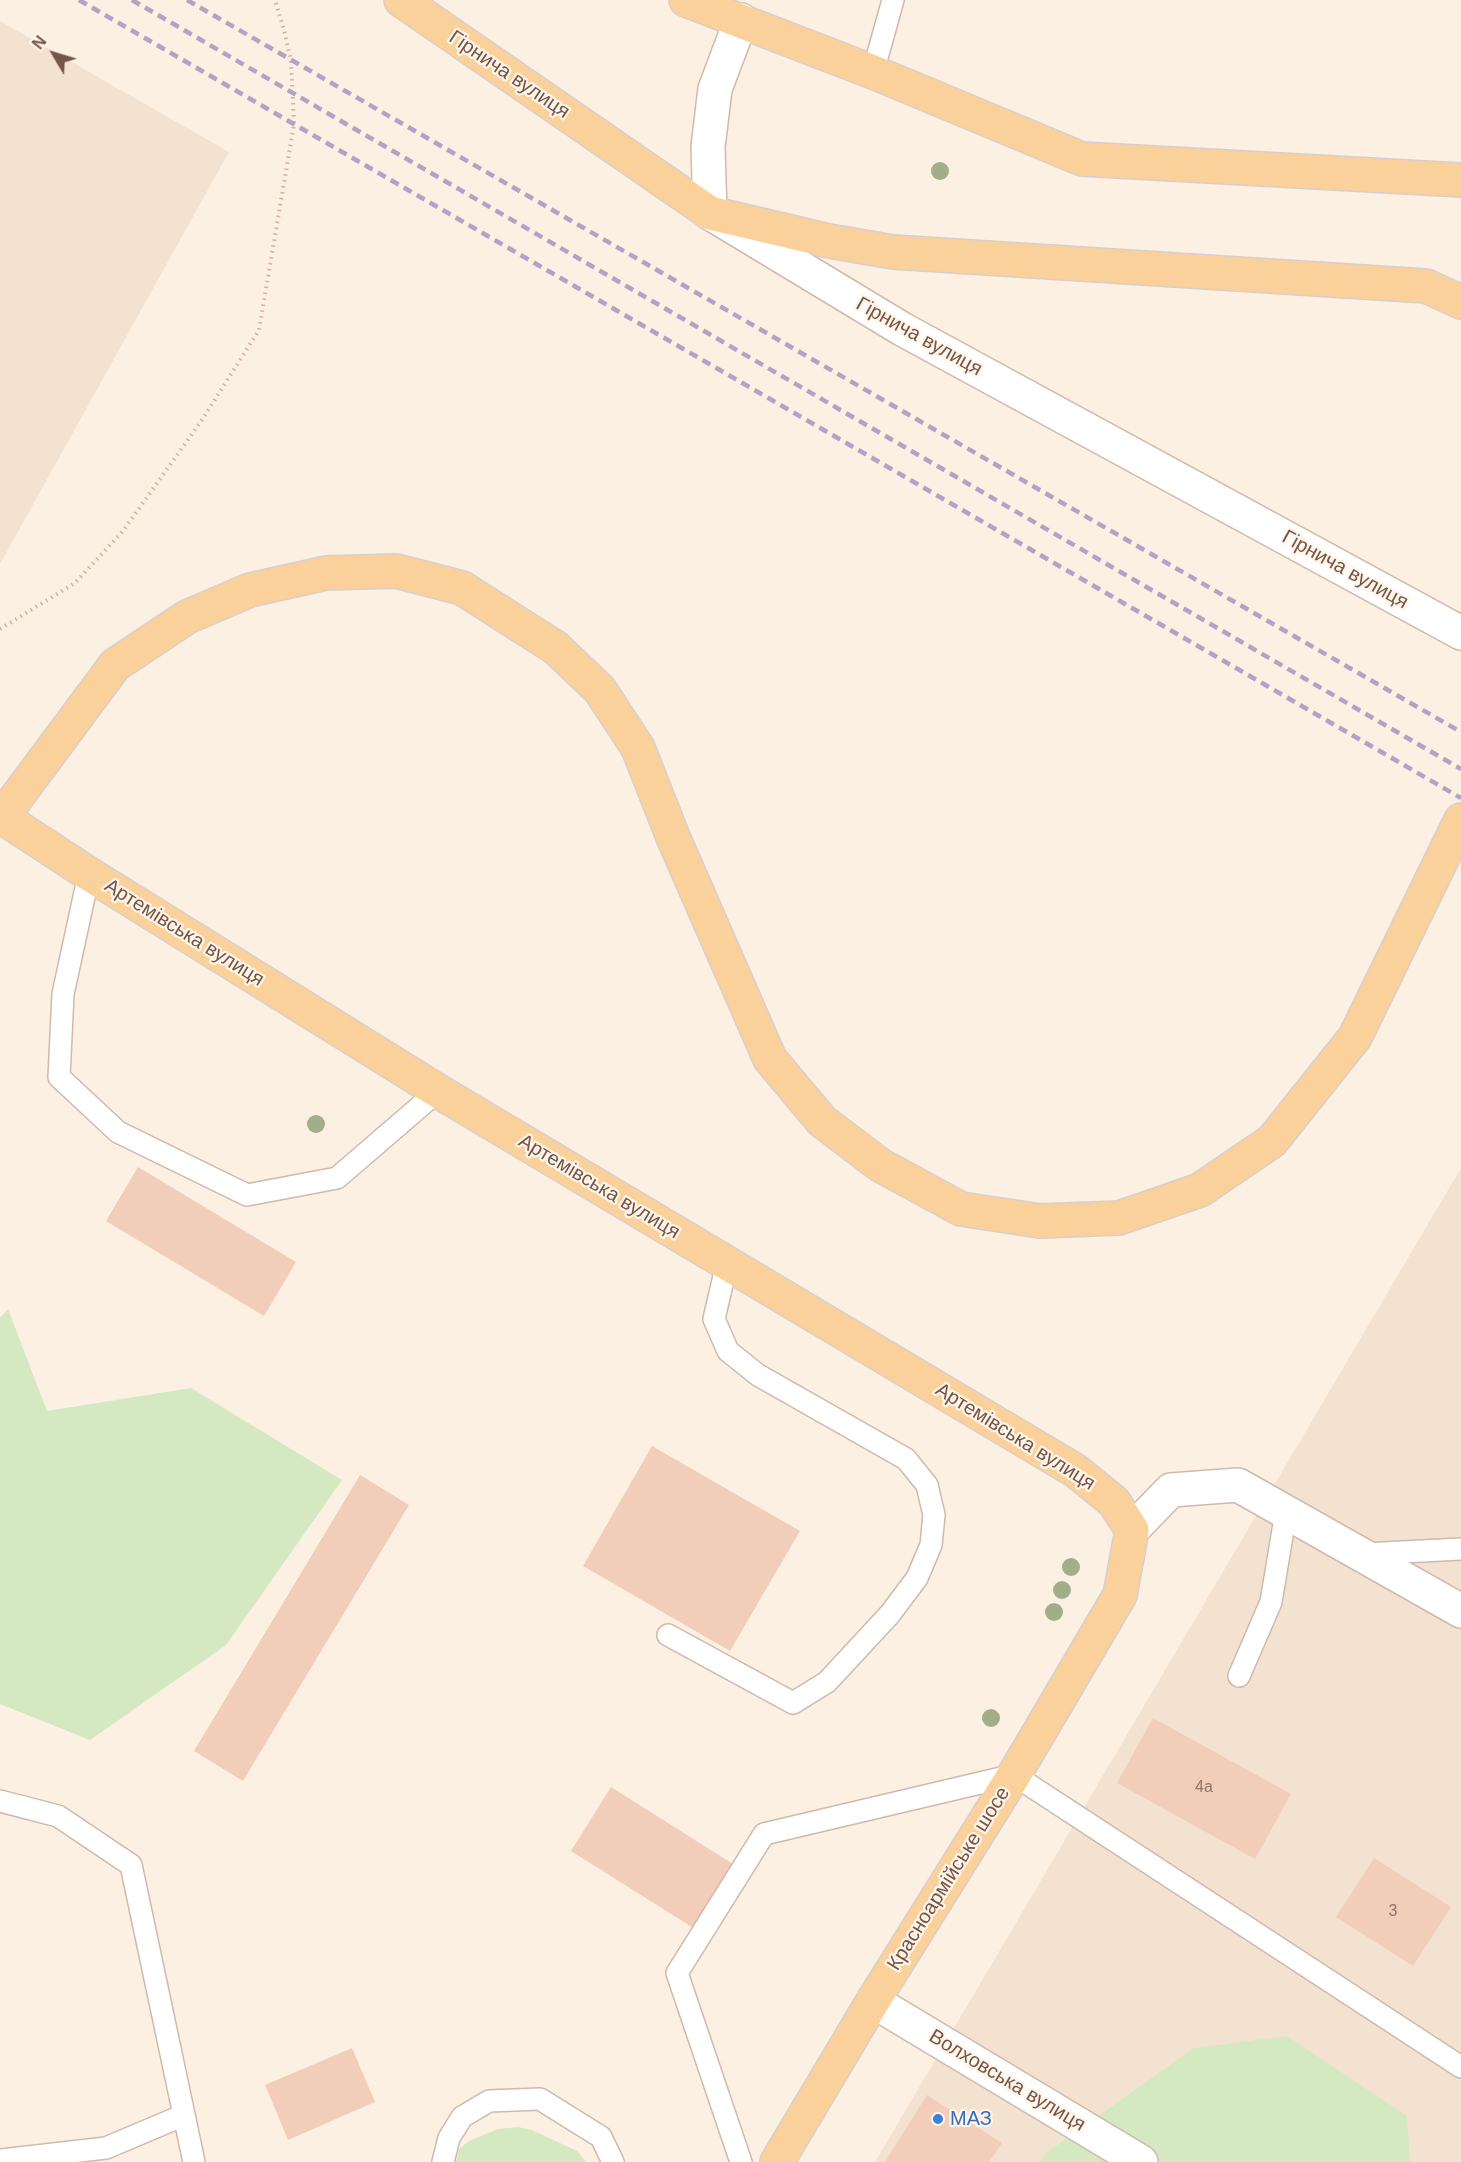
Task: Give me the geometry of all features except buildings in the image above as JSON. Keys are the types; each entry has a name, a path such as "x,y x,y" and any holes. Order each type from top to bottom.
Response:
{"main road":[{"name":"Гірнича вулиця","path":"401,0 710,213 902,329 1461,633"},
{"path":"686,0 873,72 1082,159 1461,180"},
{"path":"741,21 715,89 708,147 710,213 829,241 892,252 1425,286 1461,302"},
{"path":"1,818 115,665 187,617 250,590 326,573 396,571 462,588 555,648 600,690 638,748 673,837 770,1059 822,1121 879,1165 961,1209 1040,1221 1119,1218 1200,1190 1272,1141 1355,1037 1461,820"},
{"name":"Артемівська вулиця","path":"1,818 438,1091 1076,1471 1114,1502 1132,1530"},
{"path":"1132,1530 1171,1490 1238,1485 1461,1611"},
{"name":"Красноармійське шосе","path":"777,2162 873,2001 1014,1775 1120,1595 1132,1530"},
{"name":"Волховська вулиця","path":"873,2001 1141,2162"}],"lane":[{"path":"873,72 893,0"},
{"path":"89,874 63,994 59,1077 118,1132 247,1195 337,1178 438,1091"},
{"path":"668,1635 793,1703 827,1682 890,1614 918,1578 931,1545 934,1515 927,1485 906,1459 758,1374 728,1352 714,1318 727,1263"},
{"path":"1239,1676 1271,1602 1286,1512"},
{"path":"1360,1554 1461,1549"},
{"path":"741,2162 677,1973 764,1834 1014,1775 1461,2067"},
{"path":"0,1801 58,1816 131,1865 194,2162"},
{"path":"443,2162 449,2138 462,2117 489,2101 540,2099 601,2138 613,2162"},
{"path":"0,2160 106,2148 184,2115"}],"path":[{"path":"0,629 75,583 123,531 202,420 259,330 294,124 291,60 275,0"}],"shaded area":[{"path":"0,21 229,152 0,564"},
{"path":"1461,1168 1461,2162 875,2162"}],"green space":[{"path":"8,1309 47,1411 191,1388 342,1480 226,1645 90,1740 0,1704 0,1318"},
{"path":"1287,2036 1407,2116 1410,2162 1041,2162 1046,2153 1194,2048"},
{"path":"518,2127 532,2130 577,2151 586,2162 456,2162 459,2149 469,2141 498,2129"}],"railway":[{"path":"79,0 1461,798"},
{"path":"132,0 1461,769"},
{"path":"187,0 1461,732"}],"place":[{"name":"МАЗ","path":"938,2119"}]}
